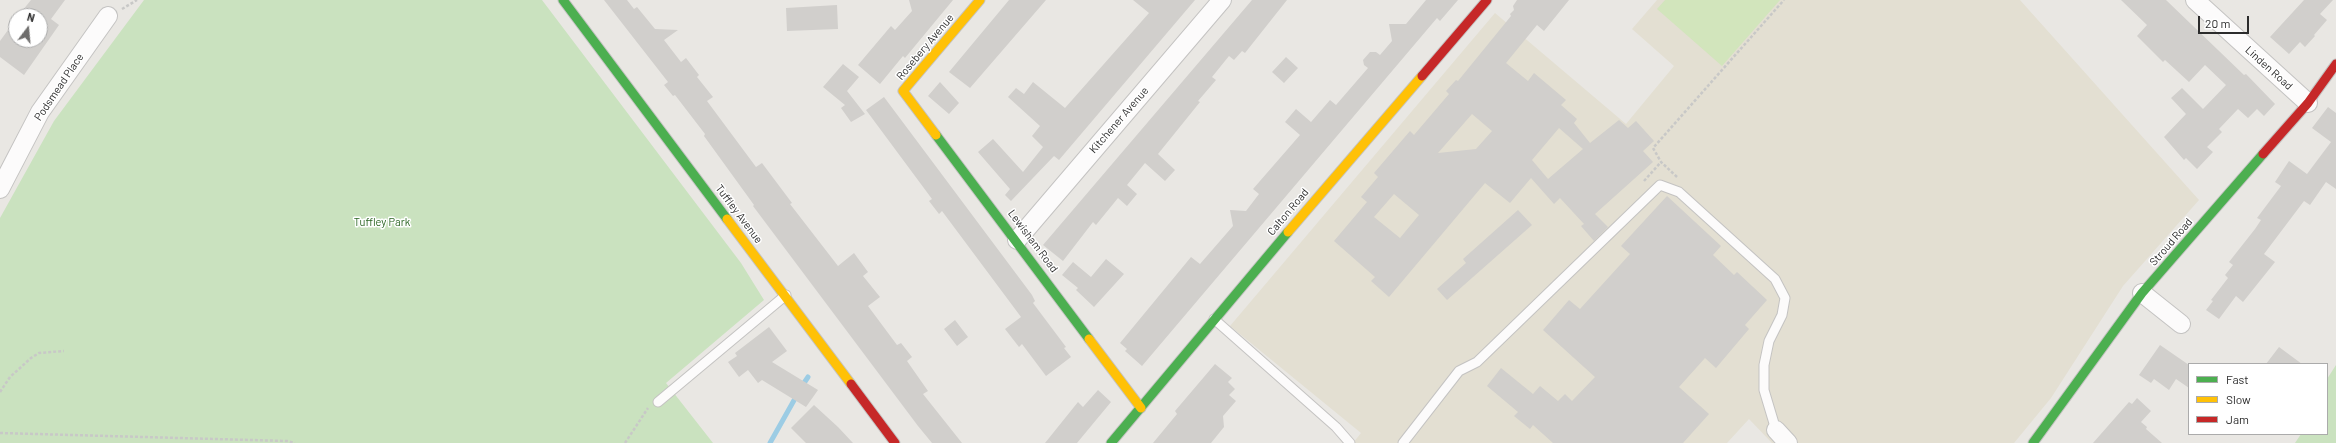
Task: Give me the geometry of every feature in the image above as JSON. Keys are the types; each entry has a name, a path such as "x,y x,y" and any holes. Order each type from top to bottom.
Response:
{"street":[{"name":"Tuffley Avenue","path":"563,0 786,295 895,443"},
{"name":"Rosebery Avenue","path":"903,91 980,0"},
{"name":"Kitchener Avenue","path":"1017,240 1222,0"},
{"name":"Calton Road","path":"1111,443 1214,319 1488,0"},
{"name":"Linden Road","path":"2194,0 2308,103"},
{"name":"Podsmead Place","path":"0,189 7,157 108,16"},
{"name":"Stroud Road","path":"2036,442 2142,293 2308,103 2336,64"},
{"name":"Lewisham Road","path":"903,91 1017,240 1141,408"},
{"path":"2142,293 2181,324"}],"lane":[{"path":"1403,443 1459,371 1477,362 1660,185 1679,192 1775,279 1785,298 1782,315 1769,342 1764,365 1764,390 1782,436"},
{"path":"658,402 786,295"},
{"path":"1214,319 1336,427 1350,443"}],"path":[{"path":"1678,178 1661,162 1653,148 1784,0"},
{"path":"0,392 10,377 30,358 39,352 64,351"},
{"path":"625,443 651,403 658,402"},
{"path":"0,433 287,441 295,443"}],"shaded area":[{"path":"1657,0 2020,0 2199,200 2123,286 2051,398 2014,443 1772,443 1749,419 1727,443 1353,443 1361,433 1230,326 1495,13 1626,124 1674,66 1632,29"}],"green space":[{"name":"Tuffley Park","path":"144,0 542,0 741,263 764,300 666,383 713,443 0,443 0,218 54,121"},
{"path":"1665,0 1780,0 1722,66 1657,9"},
{"path":"2336,365 2336,443 2295,443 2300,435 2328,435 2328,377"}],"building":[{"path":"31,0 65,0 51,19 59,25 48,41 48,8 24,8"},
{"path":"604,0 627,0 634,9 637,7 655,29 678,30 664,40 681,62 686,58 699,75 697,77 713,97 707,101 756,167 762,163 792,203 790,204 838,266 854,253 868,272 863,276 880,297 868,306 897,345 901,343 912,357 907,361 928,391 923,394 962,443 932,443 918,426 753,206 754,205 704,136 705,134 675,95 673,96 664,85 668,82"},
{"path":"909,0 953,0 905,58 903,56 880,84 858,65 891,26 895,30 912,11"},
{"path":"1009,0 1046,0 970,88 949,72"},
{"path":"1133,0 1195,0 1059,160 1054,156 1011,201 1005,195 1010,189 978,152 993,139 1023,172 1043,147 1032,136 1040,126 1008,97 1016,88 1024,94 1033,82 1065,108 1149,13"},
{"path":"1252,0 1287,0 1245,53 1242,51 1234,60 1229,56 1212,77 1216,80 1198,101 1200,102 1158,154 1175,170 1165,181 1145,163 1127,185 1137,194 1127,206 1118,198 1096,225 1093,222 1063,261 1043,245"},
{"path":"1426,0 1458,0 1440,21 1437,18 1142,366 1125,351 1127,349 1120,343 1191,257 1200,264 1233,226 1230,210 1246,211 1259,194 1253,189 1300,135 1285,122 1296,109 1311,122 1330,100 1336,105 1368,68 1364,65 1363,60 1370,52 1376,52 1380,55 1392,41 1389,24 1406,24"},
{"path":"1517,0 1569,0 1544,31 1537,25 1506,63 1528,81 1534,73 1566,100 1561,105 1577,119 1574,123 1590,143 1619,120 1628,128 1636,121 1654,141 1643,151 1653,162 1595,214 1608,227 1594,241 1581,226 1584,224 1560,198 1554,204 1531,178 1510,203 1485,183 1389,297 1371,281 1375,277 1334,241 1367,202 1361,197 1378,177 1374,173 1410,131 1414,135 1449,94 1446,91 1456,80 1458,81 1511,16 1510,14 1514,10 1513,6","holes":["1472,114 1492,131 1476,149 1438,153","1559,128 1583,149 1548,179 1532,160","1394,194 1419,215 1400,238 1374,217"]},
{"path":"2121,0 2166,0 2244,75 2246,74 2275,104 2264,116 2257,109 2248,118 2238,109 2219,129 2222,132 2207,147 2213,152 2197,169 2186,158 2184,160 2164,137 2186,114 2171,98 2182,88 2203,109 2226,85 2205,65 2189,82 2165,60 2163,62 2137,36 2147,25"},
{"path":"2304,0 2333,0 2320,14 2327,20 2314,35 2315,36 2305,47 2300,42 2289,54 2270,37"},
{"path":"837,5 838,29 787,31 786,8"},
{"path":"8,30 8,48 43,48 24,75 0,57 0,41"},
{"path":"1286,57 1298,68 1284,83 1272,72"},
{"path":"843,64 859,77 847,91 865,114 851,122 841,108 845,105 823,87"},
{"path":"940,82 959,103 949,114 928,96"},
{"path":"884,97 1032,295 1035,301 1033,303 1066,347 1064,348 1071,357 1046,376 1022,344 1019,347 1005,329 1021,317 942,211 939,214 929,201 932,199 866,110"},
{"path":"2328,107 2336,113 2336,189 2326,182 2310,205 2304,201 2264,254 2275,262 2243,302 2236,296 2219,319 2206,310 2213,301 2211,300 2228,278 2225,275 2233,265 2229,262 2255,229 2261,220 2257,218 2281,186 2275,182 2289,161 2307,174 2331,142 2312,128"},
{"path":"1667,196 1721,246 1713,255 1734,275 1737,272 1767,300 1745,325 1749,329 1716,368 1705,358 1679,387 1709,414 1683,443 1553,443 1533,425 1530,429 1514,416 1518,412 1487,386 1501,368 1533,394 1540,386 1558,401 1565,394 1572,401 1595,377 1543,330 1569,300 1580,309 1630,254 1621,246"},
{"path":"1518,210 1532,225 1447,300 1437,289 1466,263 1463,259"},
{"path":"1106,259 1124,274 1094,307 1076,290 1078,288 1062,275 1073,262 1091,277"},
{"path":"955,320 968,337 957,346 944,329"},
{"path":"769,327 787,351 772,362 818,390 806,407 762,380 758,383 748,370 739,377 728,362 737,356 735,353"},
{"path":"2160,345 2188,364 2188,387 2176,379 2169,390 2154,379 2151,383 2139,375"},
{"path":"2279,347 2301,363 2267,363"},
{"path":"1215,364 1232,378 1228,382 1235,389 1229,395 1236,401 1223,416 1224,427 1211,443 1153,443 1177,414 1175,411"},
{"path":"1098,390 1111,402 1077,443 1045,443 1078,402 1083,407"},
{"path":"2137,398 2151,411 2141,422 2147,427 2146,429 2162,443 2093,443 2129,402 2132,404"},
{"path":"814,405 853,443 806,443 791,428"}],"waterway":[{"path":"802,386 808,377"},
{"path":"770,443 797,395"}],"traffic: fast":[{"path":"563,0 727,219"},
{"path":"936,135 1089,339"},
{"path":"2033,443 2142,293 2263,154"},
{"path":"1111,443 1288,232"}],"traffic: slow":[{"path":"936,135 903,91 980,0"},
{"path":"1288,232 1422,76"},
{"path":"727,219 851,384"},
{"path":"1089,339 1141,408"}],"traffic: jam":[{"path":"1422,76 1487,0"},
{"path":"2263,154 2308,103 2336,64"},
{"path":"851,384 895,443"}]}
